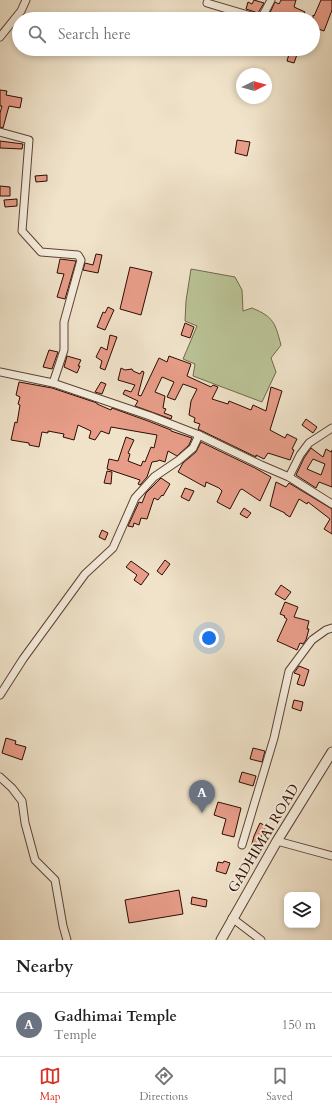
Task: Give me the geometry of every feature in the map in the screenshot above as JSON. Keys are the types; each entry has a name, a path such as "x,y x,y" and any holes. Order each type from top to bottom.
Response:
{"street":[{"path":"20,12 26,0"},
{"path":"265,12 271,0"},
{"path":"207,3 237,12"},
{"path":"0,37 12,22"},
{"path":"0,132 29,140 22,231 41,252 78,255 80,260 64,322 64,350 53,383"},
{"path":"0,372 53,383 150,416 199,435 261,465 290,477 332,504"},
{"path":"290,477 300,456 309,443 332,428"},
{"path":"0,695 23,659 85,574 114,548 135,498 154,477 179,460 193,448 199,435"},
{"path":"242,846 274,738 289,671 312,640 326,630 332,628"},
{"name":"GADHIMAI ROAD","path":"221,940 232,918 277,841 332,752"},
{"path":"0,776 22,801 25,823 35,860 55,880 67,940"},
{"path":"277,841 332,856"},
{"path":"232,918 261,940"}],"green space":[{"path":"191,269 235,277 242,290 243,311 252,308 259,311 265,314 275,326 281,345 271,358 276,372 262,402 193,376 195,364 183,359 197,326 185,321 186,301"}],"building":[{"path":"254,0 264,3 259,12 246,9 248,2 252,4"},
{"path":"281,0 296,0 294,7 305,12 270,12 275,2 279,4"},
{"path":"321,0 332,0 332,10 324,31 320,30 320,12 316,12"},
{"path":"288,56 296,56 294,63 287,61"},
{"path":"0,90 7,91 6,95 22,98 20,108 9,106 3,128 0,127 0,113 2,106 0,106"},
{"path":"237,140 250,142 247,156 235,153"},
{"path":"0,141 23,144 22,149 0,148"},
{"path":"47,175 47,181 36,182 35,176"},
{"path":"0,186 10,187 10,196 0,196"},
{"path":"17,199 17,206 5,207 4,200"},
{"path":"96,254 102,255 98,273 83,270 85,263 93,265"},
{"path":"60,259 76,261 65,299 57,297 64,274 57,273"},
{"path":"130,267 152,272 141,315 120,309"},
{"path":"108,307 114,310 105,330 97,327 103,312 105,313"},
{"path":"185,323 194,327 190,338 181,335"},
{"path":"110,335 117,337 105,370 100,368 102,361 96,357 101,347 107,350"},
{"path":"49,350 58,352 52,369 43,367"},
{"path":"67,356 81,360 77,373 64,367"},
{"path":"169,356 191,364 187,376 211,387 213,385 218,387 212,399 228,404 229,401 251,410 253,405 266,411 271,387 282,391 270,430 285,438 287,434 297,439 292,449 294,450 290,460 268,453 264,459 256,455 256,457 198,429 200,424 194,422 195,418 189,415 191,401 197,389 183,384 175,400 167,397 174,382 162,377 155,392 165,396 163,408 166,409 164,413 172,416 171,419 135,406 138,401 123,394 125,390 131,392 135,385 118,380 121,368 125,370 132,369 140,374 142,371 144,372 138,395 141,396 159,358 167,362"},
{"path":"19,382 52,388 97,403 111,410 112,408 192,438 189,445 177,456 168,451 165,462 159,460 152,462 147,477 140,485 138,484 140,480 107,469 109,459 118,461 126,437 134,440 128,453 130,454 128,461 141,466 143,461 145,462 151,447 154,448 157,435 111,427 109,434 101,431 95,440 89,438 91,431 78,425 74,440 63,437 64,434 48,431 48,433 42,432 39,447 29,445 29,443 11,440 15,422 17,423 20,405 18,404 20,397 16,395"},
{"path":"101,382 106,384 102,394 95,392"},
{"path":"306,419 317,427 313,433 302,425"},
{"path":"201,442 271,477 260,501 242,489 240,490 230,509 217,502 222,491 219,488 206,482 205,487 178,472 183,463 196,452"},
{"path":"311,448 323,457 326,449 331,452 332,450 332,487 319,482 316,488 296,475 304,458","holes":["313,459 325,464 321,475 307,469"]},
{"path":"107,471 112,472 111,484 104,483"},
{"path":"161,478 170,484 163,496 162,495 158,500 154,498 147,519 141,518 139,525 134,523 133,527 128,526 139,502 142,503 146,493"},
{"path":"276,482 286,487 289,483 332,509 332,534 324,529 330,519 308,502 307,504 299,499 290,517 270,506"},
{"path":"185,488 194,491 189,501 181,497"},
{"path":"244,508 251,513 247,518 240,514"},
{"path":"102,530 108,533 105,540 99,537"},
{"path":"165,560 170,564 162,575 157,571"},
{"path":"131,561 149,574 141,585 134,580 137,575 126,567"},
{"path":"281,585 291,592 285,600 275,594"},
{"path":"285,602 298,607 294,617 309,621 307,629 309,629 306,640 303,644 300,643 297,650 277,641 287,619 284,617 285,616 280,614"},
{"path":"299,666 309,670 304,686 297,684 300,675 294,673"},
{"path":"294,700 303,702 301,711 292,708"},
{"path":"6,738 16,741 15,744 26,747 22,760 2,753"},
{"path":"253,748 265,751 262,762 250,759"},
{"path":"242,772 256,776 253,786 239,782"},
{"path":"194,792 205,794 203,803 192,801"},
{"path":"218,802 241,808 234,837 222,834 226,819 214,815"},
{"path":"260,823 266,826 252,857 249,855 254,836"},
{"path":"224,861 230,863 226,874 216,871 218,862 223,863"},
{"path":"179,890 183,914 129,923 125,900"},
{"path":"192,897 207,900 206,907 191,904"}],"place":[{"name":"Gadhimai Temple","path":"202,813"}]}
